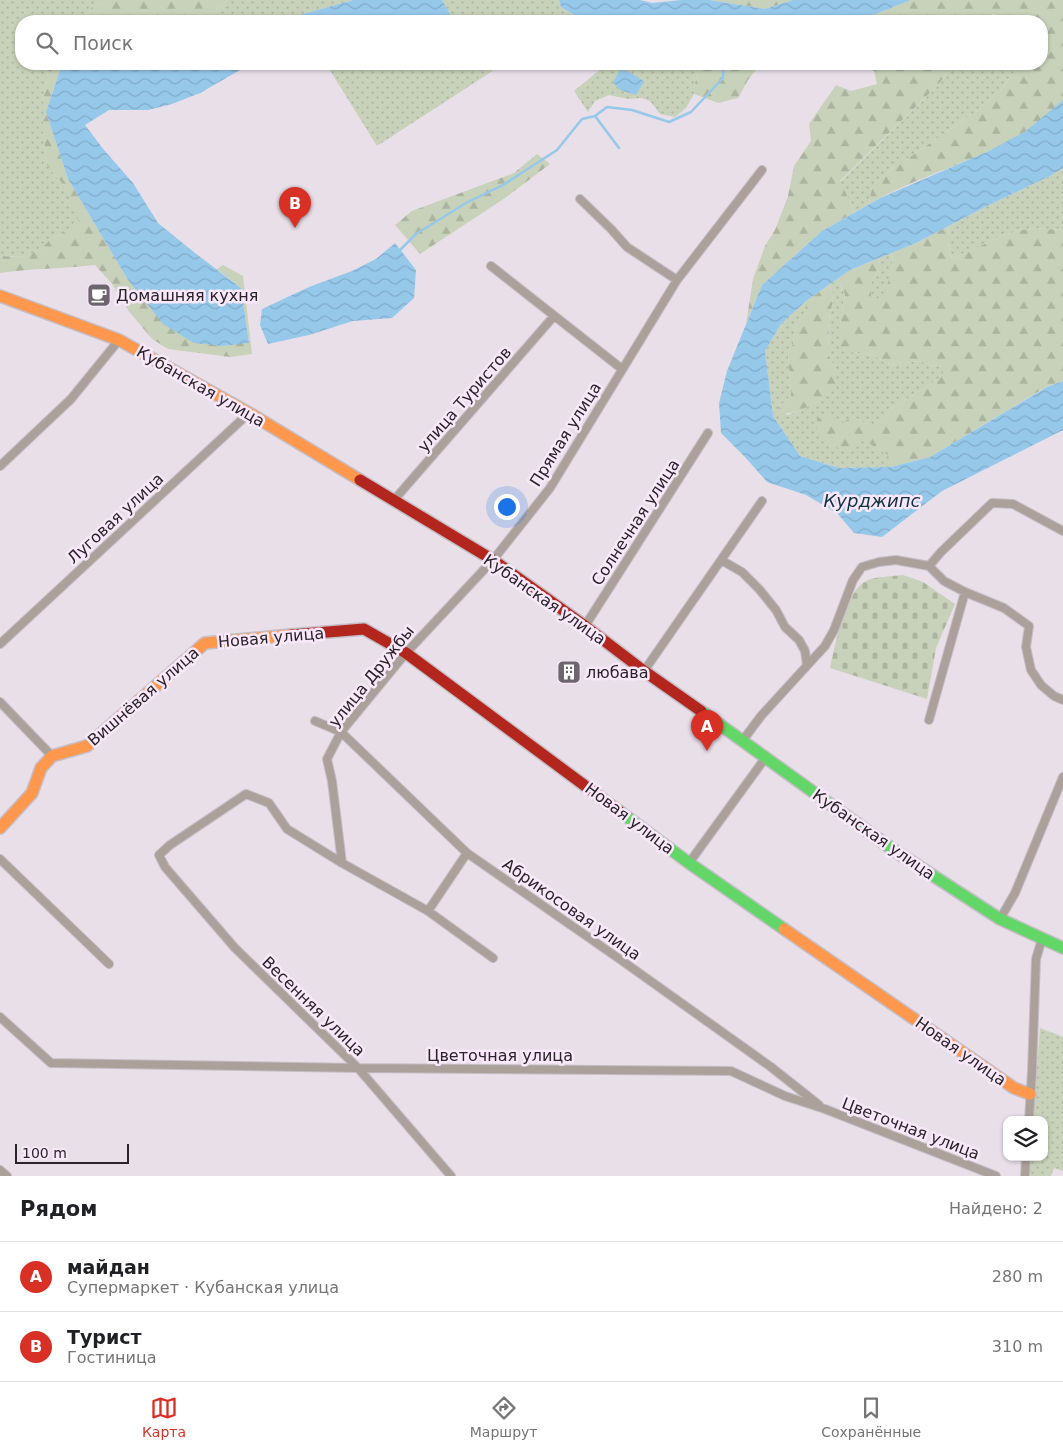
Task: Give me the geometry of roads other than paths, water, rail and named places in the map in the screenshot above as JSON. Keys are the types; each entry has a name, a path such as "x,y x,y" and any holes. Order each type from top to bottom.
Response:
{"main road":[{"name":"Кубанская улица","path":"0,296 118,340 249,413 493,560 894,851 1000,919 1063,948"},
{"name":"Новая улица","path":"205,643 364,629 406,653 689,862 1014,1088 1030,1094"},
{"name":"Вишнёвая улица","path":"52,756 87,746 205,643"},
{"path":"0,828 32,793 41,768 52,756"}],"street":[{"name":"Прямая улица","path":"493,560 550,488 677,280 762,170"},
{"path":"580,199 627,247 677,280"},
{"path":"491,266 622,369"},
{"name":"улица Туристов","path":"394,500 554,316"},
{"path":"0,466 71,399 118,340"},
{"name":"Луговая улица","path":"0,644 249,413"},
{"name":"Солнечная улица","path":"585,626 708,433"},
{"path":"644,671 762,501"},
{"path":"929,566 992,503 1013,504 1063,531"},
{"name":"улица Дружбы","path":"342,862 328,759 342,732 406,653 493,560"},
{"path":"721,560 742,572 759,588 776,610 785,627 799,640 805,651 807,665"},
{"path":"743,740 761,716 825,646 834,630 853,580 862,567 878,562 896,560 929,566 944,581 1004,608 1029,626 1026,647 1031,670 1042,685 1054,696 1063,700"},
{"path":"929,720 965,592"},
{"path":"0,702 52,756"},
{"name":"Абрикосовая улица","path":"315,721 342,732 467,853 716,1027 825,1109"},
{"path":"689,862 766,757"},
{"path":"1000,919 1015,893 1063,777"},
{"name":"Весенняя улица","path":"342,862 288,829 269,803 246,794 170,845 159,855 165,867 236,948 358,1068 451,1176"},
{"path":"428,911 467,853"},
{"path":"0,859 109,964"},
{"path":"342,862 428,911 493,958"},
{"path":"1029,1116 1036,960 1042,939"},
{"name":"Цветочная улица","path":"0,1017 51,1063 731,1071 785,1096 825,1109 996,1176"},
{"path":"1026,1161 1026,1176"},
{"path":"0,1170 7,1176"}],"water":[{"path":"353,0 442,0 451,15 299,15"},
{"path":"559,0 640,0 652,3 709,0 765,9 793,0 911,0 871,15 574,15 561,7"},
{"path":"60,70 240,70 200,93 172,104 148,110 109,110 85,125 133,183 158,223 241,288 249,343 222,346 194,343 163,324 128,280 68,179 46,112"},
{"path":"620,70 627,71 644,81 636,95 620,90 613,82"},
{"name":"Курджипс","path":"1063,100 1063,168 916,243 850,270 806,301 781,324 765,351 773,416 800,456 839,468 891,467 930,457 1047,387 1063,381 1063,430 942,491 882,537 854,533 837,513 806,495 767,482 721,433 719,403 727,371 762,285 822,231 880,198 989,151 1026,131"},
{"path":"395,243 416,270 414,298 392,318 353,321 309,335 268,344 260,325 262,309 309,287 352,271 376,259"}],"waterway":[{"path":"595,116 607,107 632,110 669,122 691,112 723,78 724,70"},
{"path":"400,250 416,234 466,203 503,185 557,150 582,119 595,116 619,148"}],"place":[{"name":"Турист","path":"295,228"},
{"name":"Домашняя кухня","path":"99,295"},
{"name":"любава","path":"569,672"},
{"name":"майдан","path":"707,751"}]}
